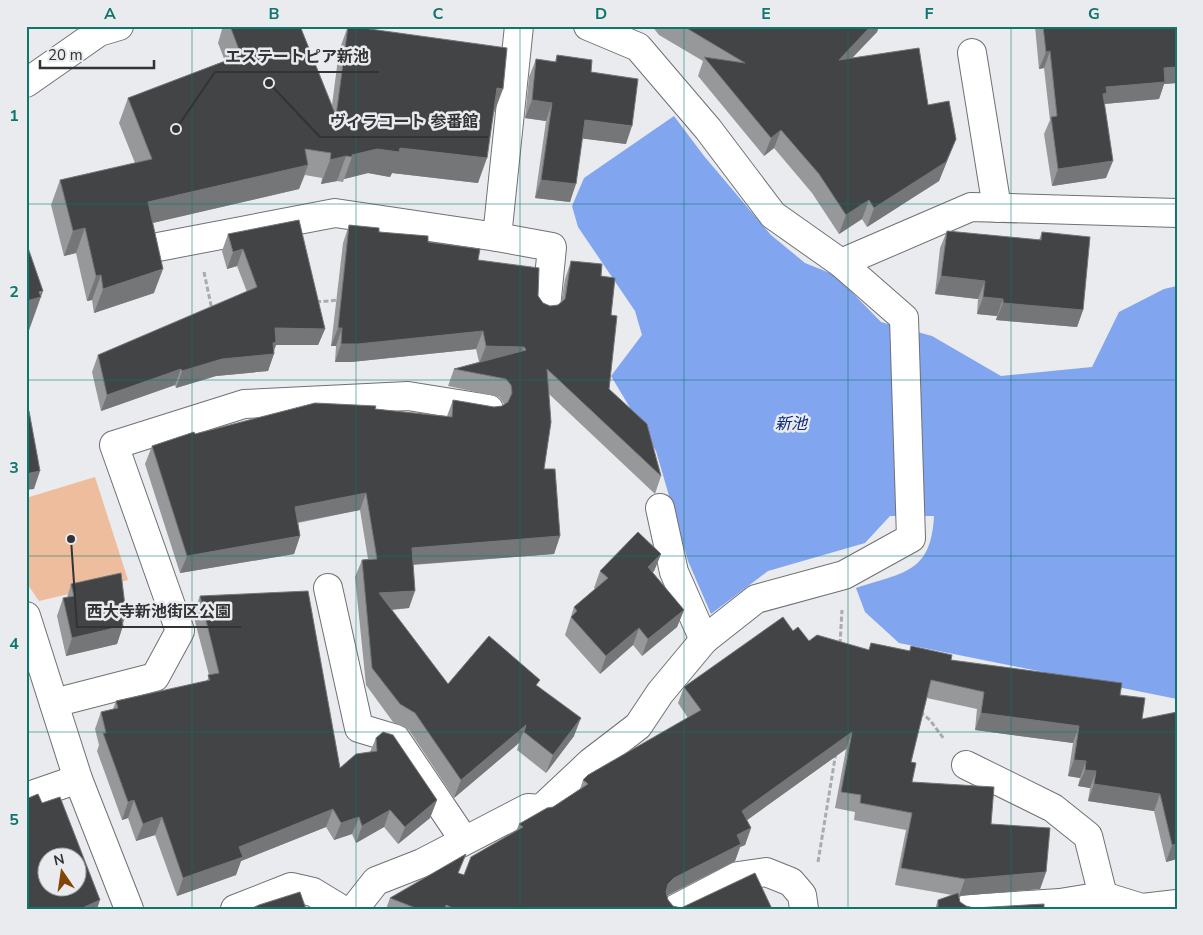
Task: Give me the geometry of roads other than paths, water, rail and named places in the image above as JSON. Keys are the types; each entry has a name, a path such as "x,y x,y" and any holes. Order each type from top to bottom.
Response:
{"street":[{"path":"26,83 99,32 119,26"},
{"path":"497,237 519,26"},
{"path":"354,909 376,881 422,864 464,840 528,808 541,810 591,762 638,726 660,693 704,640 756,599 844,575 911,538 904,318 841,263 773,215 708,129 638,47 588,26"},
{"path":"972,53 997,208"},
{"path":"841,263 971,207 1177,213"},
{"path":"158,246 335,213 497,237 552,247 546,308"},
{"path":"54,703 155,677 180,631 114,445 244,404 408,396 490,409"},
{"path":"660,508 674,572 704,640"},
{"path":"328,588 359,728 396,740 464,840"},
{"path":"26,616 78,779 129,909"},
{"path":"966,764 1053,808 1088,836 1103,896"},
{"path":"26,797 78,779"},
{"path":"675,909 738,876 766,872 791,882 803,902"},
{"path":"234,909 291,887 313,892 341,909"},
{"path":"967,909 1060,903 1103,896 1142,908 1177,904"}],"water":[{"name":"新池","path":"674,116 704,156 771,235 805,263 835,275 881,322 932,336 1001,376 1092,367 1119,312 1164,289 1177,286 1177,699 899,643 865,612 856,588 901,573 911,568 920,560 927,549 932,535 934,516 890,516 865,543 768,571 711,614 688,561 656,451 611,376 642,335 635,311 578,227 572,206 584,178"}],"place":[{"name":"ヴィラコート 参番館","path":"269,83"},
{"name":"エステートピア新池","path":"176,129"},
{"name":"西大寺新池街区公園","path":"71,539"}]}
